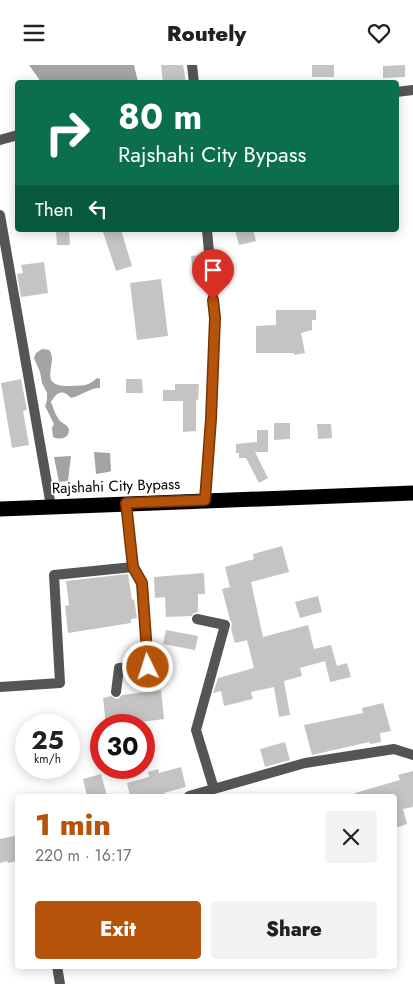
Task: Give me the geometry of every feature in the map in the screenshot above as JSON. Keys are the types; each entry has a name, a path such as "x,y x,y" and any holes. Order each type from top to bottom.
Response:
{"highway":[{"name":"Rajshahi City Bypass","path":"0,509 413,493"}],"street":[{"path":"192,65 194,80"},
{"path":"399,92 413,90"},
{"path":"0,140 15,136"},
{"path":"0,215 51,507"},
{"path":"205,500 211,419 215,318 207,232"},
{"path":"116,692 118,668 148,667 142,583 133,567 126,503"},
{"path":"0,687 60,683 54,575 133,567"},
{"path":"197,619 225,625 196,730 214,789"},
{"path":"196,794 305,763 394,749 413,755"},
{"path":"58,969 60,984"}],"shaded area":[{"path":"29,65 134,65 138,80 40,80"},
{"path":"42,349 49,350 52,355 50,373 54,383 71,386 88,384 97,378 100,379 100,388 92,389 71,398 62,392 57,394 51,402 59,420 69,430 66,437 63,438 53,437 52,428 54,424 45,406 47,393 34,358 36,353"},
{"path":"94,452 110,453 111,471 96,474"},
{"path":"71,456 68,481 59,482 54,457"}],"building":[{"path":"161,65 183,65 186,80 163,80"},
{"path":"312,65 334,65 334,77 312,77"},
{"path":"405,65 405,77 383,78 383,66"},
{"path":"56,232 69,232 70,245 57,245"},
{"path":"103,232 122,232 132,266 116,271"},
{"path":"236,232 254,232 256,241 239,245"},
{"path":"202,255 204,271 193,272 191,256"},
{"path":"44,262 48,293 21,297 17,274 23,273 21,265"},
{"path":"161,279 168,336 137,340 130,283"},
{"path":"276,310 316,310 316,320 312,320 312,330 301,333 305,353 294,355 294,353 256,353 256,326 276,325"},
{"path":"21,379 27,410 23,411 29,445 12,448 1,383"},
{"path":"126,379 142,379 143,393 126,393"},
{"path":"175,384 199,384 198,400 196,400 196,431 183,432 183,401 163,401 163,390 175,390"},
{"path":"274,423 290,423 290,439 274,440"},
{"path":"317,424 331,424 332,438 318,439"},
{"path":"257,430 268,430 268,452 255,452 268,478 259,483 246,458 239,458 239,453 236,453 236,444 257,442"},
{"path":"282,546 289,572 251,582 263,637 308,625 314,649 331,645 337,666 347,663 351,677 330,682 325,661 300,668 302,676 284,681 290,715 279,717 274,687 251,692 253,699 224,706 221,691 213,693 218,678 254,668 247,640 235,643 231,629 232,624 222,589 230,587 225,567 254,559 253,554"},
{"path":"204,573 205,594 198,594 198,612 191,616 166,617 165,597 155,598 154,577"},
{"path":"128,574 137,618 131,619 131,623 68,633 65,606 69,605 66,581"},
{"path":"318,596 322,612 300,618 295,602"},
{"path":"166,630 198,636 195,650 163,644"},
{"path":"161,690 164,719 155,720 155,714 105,714 103,698 111,696 116,699 122,695"},
{"path":"383,703 391,731 380,733 381,742 370,744 369,742 312,755 304,725 363,713 362,708"},
{"path":"285,742 290,760 265,767 260,749"},
{"path":"181,767 186,787 164,794 130,794 127,783 142,779 155,779 155,770 158,769 159,773"},
{"path":"413,771 413,807 403,809 407,824 397,827 397,794 355,793 400,780 398,775"},
{"path":"90,777 90,779 102,779 106,794 87,794 83,779"},
{"path":"15,836 15,862 0,863 0,839"}],"route":[{"path":"148,667 142,583 133,567 126,503 205,500 211,419 215,318 213,300"}]}
